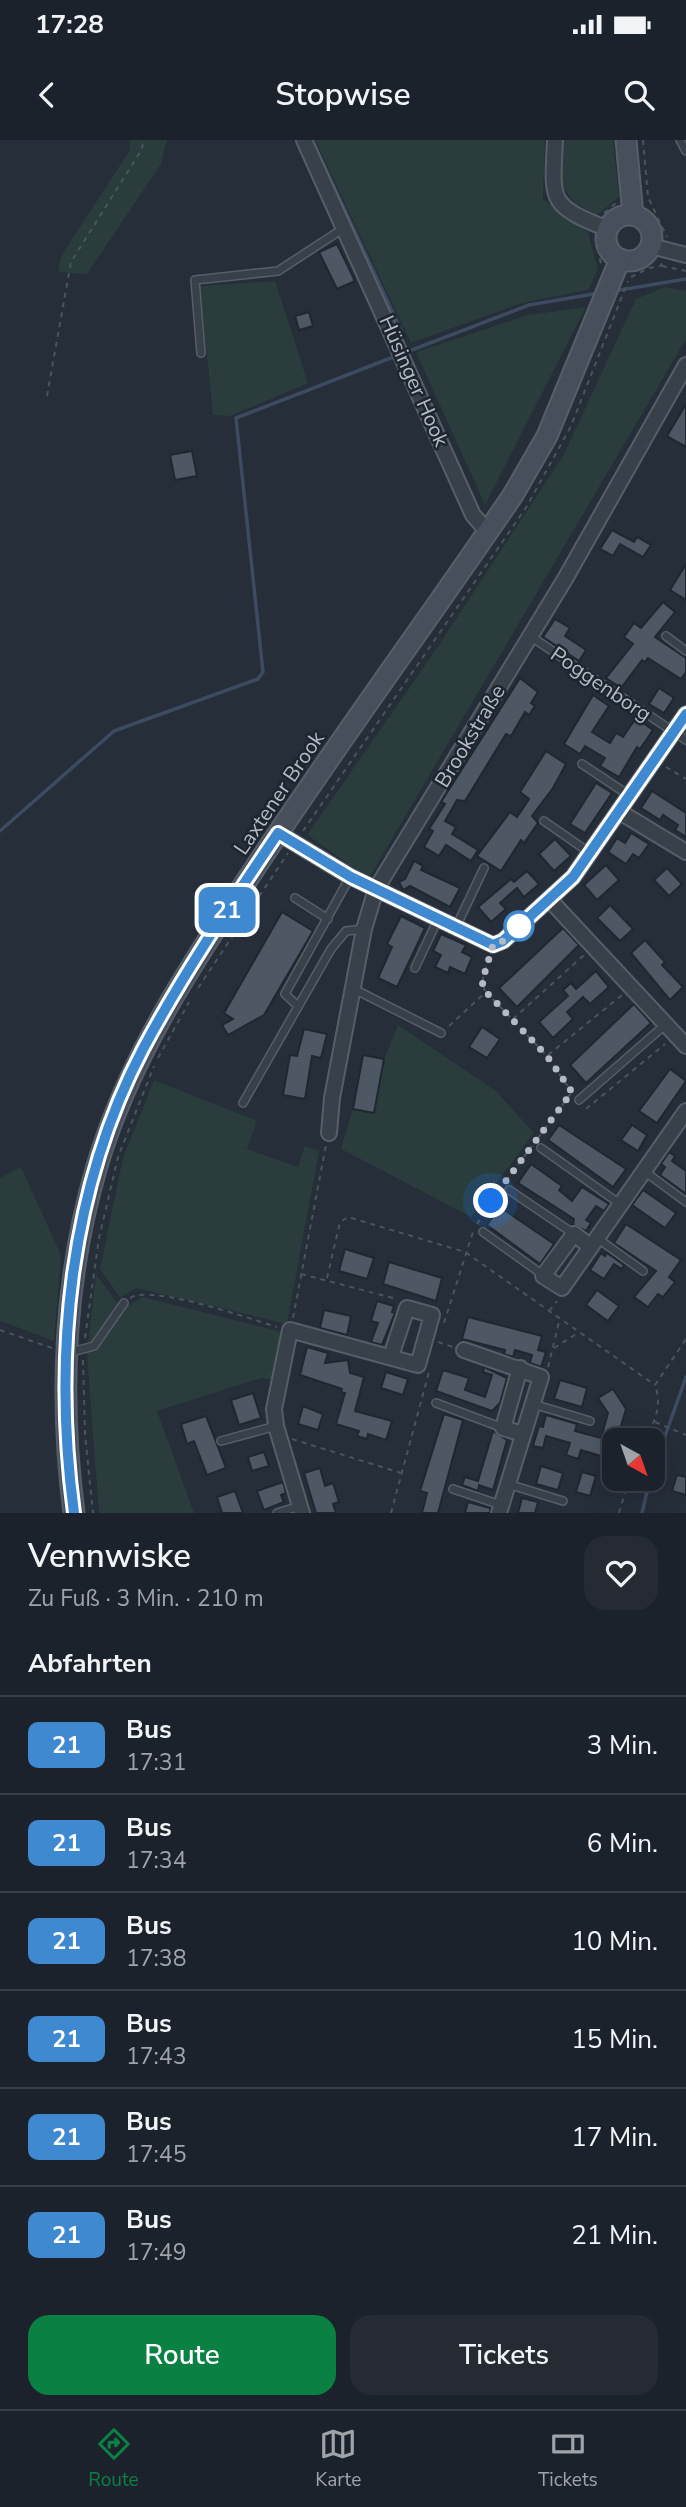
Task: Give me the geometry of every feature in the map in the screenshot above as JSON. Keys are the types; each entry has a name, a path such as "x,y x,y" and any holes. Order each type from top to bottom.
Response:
{"street":[{"name":"Hüsinger Hook","path":"304,140 473,515 488,532"},
{"path":"555,140 552,186 557,202 569,212 608,229"},
{"path":"626,140 633,215"},
{"path":"658,248 649,226 633,215 623,216 608,229 608,246 620,259 632,261 658,248 686,255"},
{"name":"Laxtener Brook","path":"74,1513 66,1420 75,1352 80,1228 112,1120 142,1051 178,988 278,833 488,532 547,436 600,308 620,289 620,259"},
{"name":"Brookstraße","path":"329,1133 332,1098 364,929 376,889 530,636 686,365"},
{"name":"Poggenborg","path":"493,945 503,941 573,877 686,714"},
{"path":"620,812 686,852"},
{"path":"278,833 351,877 493,945"},
{"path":"549,899 686,1046"},
{"path":"594,1243 574,1234 543,1276 562,1288 594,1243 621,1205 686,1111"},
{"path":"301,1509 274,1409 290,1330 418,1365 432,1315 407,1307 391,1356"},
{"path":"464,1350 541,1377 500,1509"},
{"path":"520,1368 503,1428 523,1434"}],"lane":[{"path":"680,140 686,152"},
{"path":"201,352 195,280 278,271 345,227"},
{"name":"Poggenborg","path":"530,636 673,732"},
{"path":"666,636 686,651"},
{"path":"673,732 686,740"},
{"path":"582,764 630,796"},
{"path":"544,821 591,853"},
{"path":"456,928 484,868"},
{"path":"298,1006 285,994 351,877"},
{"path":"295,898 328,919"},
{"path":"415,968 438,919"},
{"path":"243,1103 324,961 346,930 364,929"},
{"path":"309,953 324,961"},
{"path":"354,989 442,1033"},
{"path":"579,1100 671,1029"},
{"path":"541,1147 621,1205"},
{"path":"644,1171 686,1202"},
{"path":"509,1190 574,1234"},
{"path":"483,1232 543,1276"},
{"path":"594,1243 643,1271"},
{"path":"75,1352 94,1346 124,1303"},
{"path":"436,1403 503,1428"},
{"path":"532,1404 590,1420"},
{"path":"221,1441 278,1430"},
{"path":"508,1484 562,1501"},
{"path":"453,1489 500,1509"},
{"path":"277,1513 301,1509"}],"path":[{"path":"47,397 71,262 142,149 144,140"},
{"path":"643,140 648,197 667,236 658,248 661,266"},
{"path":"93,1513 75,1352 118,1157 155,1064 201,983 527,506 571,426 620,289 629,278 639,272 661,266 686,271"},
{"path":"653,758 686,779"},
{"path":"493,945 482,982 486,992 547,1056 586,1109 671,1029"},
{"path":"512,1020 594,947"},
{"path":"547,1056 632,986"},
{"path":"442,1033 486,992"},
{"path":"442,1329 465,1252 480,1217 572,1092"},
{"path":"124,1303 135,1295 162,1296 290,1330 329,1133"},
{"path":"327,1278 340,1223 348,1217 465,1252 655,1385 660,1398 654,1422 650,1428"},
{"path":"302,1273 406,1302 407,1307"},
{"path":"541,1377 548,1367 559,1320"},
{"path":"0,1330 75,1352"},
{"path":"553,1349 578,1333"},
{"path":"426,1338 464,1350"},
{"path":"655,1385 686,1339"},
{"path":"391,1513 432,1365"},
{"path":"654,1422 686,1435"},
{"path":"278,1430 402,1473"},
{"path":"619,1513 625,1491"}],"shaded area":[{"path":"130,140 167,140 161,164 87,274 58,272 61,256 130,150"},
{"path":"315,140 545,140 543,199 588,232 598,269 588,290 522,303 411,343"},
{"path":"562,140 613,140 619,197 597,215 575,203 561,185"},
{"path":"275,281 308,383 231,416 213,415 200,286"},
{"path":"665,287 686,291 686,339 369,878 307,835 437,648 563,456 636,299"},
{"path":"586,307 485,505 416,352 528,315"},
{"path":"398,1025 496,1091 534,1133 471,1217 341,1149 353,1109 374,1113 384,1059"},
{"path":"154,1080 257,1121 247,1149 298,1167 305,1146 319,1151 287,1324 136,1288 120,1298 100,1269 123,1158"},
{"path":"21,1167 61,1255 54,1341 0,1321 0,1178"},
{"path":"96,1274 117,1302 130,1305 143,1297 286,1333 278,1380 261,1378 157,1411 194,1513 99,1513 87,1355"}],"building":[{"path":"337,244 355,281 337,289 319,252"},
{"path":"309,312 313,326 299,330 295,316"},
{"path":"686,404 686,447 667,436"},
{"path":"192,451 197,476 175,480 170,455"},
{"path":"612,530 634,542 637,537 651,545 643,557 620,544 613,556 600,549"},
{"path":"686,564 686,600 670,590"},
{"path":"663,602 675,612 655,637 686,658 686,672 681,679 648,658 645,662 642,660 621,688 606,678 633,644 624,637 634,623 641,628"},
{"path":"555,619 570,628 565,636 586,650 579,661 543,637"},
{"path":"520,678 538,692 531,703 535,706 529,715 525,712 511,736 506,734 465,801 457,800 445,821 456,827 452,834 478,850 471,861 446,845 439,856 424,847 433,831 429,829 445,804 441,802"},
{"path":"659,688 674,698 664,713 649,704"},
{"path":"593,695 609,706 592,732 610,743 616,733 623,737 636,718 653,730 640,749 637,747 619,777 600,766 605,758 585,746 580,754 564,744"},
{"path":"546,751 566,764 553,788 532,816 538,823 524,843 521,840 501,871 477,856 510,812 517,817 529,799 520,792"},
{"path":"596,783 612,793 585,833 570,824"},
{"path":"652,791 686,813 686,837 675,830 678,825 663,815 660,820 641,808"},
{"path":"631,833 649,844 639,858 633,854 626,864 608,852 617,838 625,843"},
{"path":"555,839 571,856 554,871 539,854"},
{"path":"414,861 423,866 421,870 460,888 450,907 410,886 403,890 399,882 405,879"},
{"path":"606,865 619,880 597,900 584,885"},
{"path":"667,868 682,884 669,896 654,880"},
{"path":"527,871 539,884 524,897 517,888 500,903 506,909 491,922 478,907 511,879 514,882"},
{"path":"610,905 633,929 620,941 597,918"},
{"path":"282,912 313,931 264,1015 228,1035 222,1025 233,1019 224,1013"},
{"path":"401,916 425,928 397,987 378,978 392,947 387,944"},
{"path":"563,928 579,945 517,1007 499,988"},
{"path":"441,934 466,945 462,952 472,957 465,974 450,967 448,973 435,967 441,955 433,951"},
{"path":"645,940 665,962 662,965 683,987 670,1000 631,953"},
{"path":"596,971 609,987 590,1004 583,997 567,1012 573,1019 553,1038 539,1022 568,996 563,990 571,983 576,989"},
{"path":"634,1004 651,1023 586,1083 570,1065"},
{"path":"482,1027 500,1039 487,1058 469,1047"},
{"path":"304,1029 327,1034 321,1058 312,1056 305,1099 283,1095 290,1055 297,1056"},
{"path":"363,1055 384,1059 374,1113 353,1109"},
{"path":"670,1069 686,1081 657,1123 639,1111"},
{"path":"559,1125 626,1169 613,1187 548,1140"},
{"path":"632,1125 647,1135 638,1151 621,1140"},
{"path":"669,1152 675,1156 672,1161 686,1171 686,1194 660,1175 665,1167 661,1164"},
{"path":"531,1164 562,1186 559,1190 572,1201 582,1187 609,1204 604,1211 596,1206 586,1220 591,1223 586,1231 573,1225 574,1219 518,1183"},
{"path":"643,1190 676,1213 665,1228 632,1205"},
{"path":"500,1207 554,1244 540,1264 487,1225"},
{"path":"626,1224 681,1260 669,1277 675,1282 663,1297 658,1294 648,1307 634,1297 656,1271 614,1243"},
{"path":"345,1249 374,1258 367,1279 339,1271"},
{"path":"601,1253 605,1256 607,1253 624,1265 622,1269 614,1264 604,1279 590,1270"},
{"path":"389,1262 442,1278 436,1301 383,1284"},
{"path":"597,1290 619,1306 608,1321 586,1305"},
{"path":"377,1301 394,1306 392,1312 395,1313 382,1345 371,1342 378,1323 371,1321"},
{"path":"324,1310 351,1316 347,1335 320,1328"},
{"path":"468,1317 542,1336 538,1350 546,1352 541,1367 530,1363 532,1355 515,1350 513,1357 504,1354 505,1350 462,1339"},
{"path":"307,1347 328,1353 325,1363 348,1360 350,1373 364,1377 355,1411 392,1421 386,1440 368,1434 367,1439 357,1436 359,1431 336,1424 345,1393 341,1392 342,1389 300,1375"},
{"path":"484,1367 507,1378 500,1403 492,1411 436,1391 443,1370 469,1378 465,1390 485,1397 492,1375 483,1372"},
{"path":"386,1372 408,1379 403,1395 381,1388"},
{"path":"560,1380 587,1388 582,1407 554,1399"},
{"path":"613,1389 626,1409 620,1428 604,1428 608,1413 598,1398"},
{"path":"253,1393 261,1418 239,1425 231,1400"},
{"path":"303,1406 323,1414 318,1430 298,1424"},
{"path":"444,1414 463,1420 438,1513 422,1513 427,1493 420,1491"},
{"path":"546,1415 577,1424 575,1431 601,1438 602,1434 602,1456 581,1450 578,1459 566,1455 570,1443 546,1436 543,1448 533,1446 539,1426 543,1427"},
{"path":"206,1416 226,1468 207,1475 194,1441 187,1444 181,1424"},
{"path":"493,1431 507,1440 493,1490 479,1485 478,1491 462,1485 465,1477 478,1481"},
{"path":"264,1452 269,1466 252,1471 248,1457"},
{"path":"541,1466 563,1473 558,1490 536,1484"},
{"path":"320,1468 325,1486 333,1483 339,1502 333,1504 336,1513 316,1513 304,1473"},
{"path":"582,1472 596,1476 590,1496 576,1492"},
{"path":"677,1475 686,1477 686,1495 672,1491"},
{"path":"283,1482 286,1493 281,1495 284,1502 264,1510 257,1491"},
{"path":"235,1491 243,1513 222,1513 217,1497"},
{"path":"522,1498 538,1502 535,1513 518,1513"},
{"path":"468,1502 490,1508 490,1513 465,1513"}],"waterway":[{"path":"312,140 402,332"},
{"path":"614,291 686,279"},
{"path":"404,353 529,305 599,293"},
{"path":"0,831 114,731 258,679 263,672 236,418 396,356"},
{"path":"665,1436 686,1377"},
{"path":"642,1513 647,1491"}],"bus line":[{"name":"21","path":"74,1513 68,1471 66,1353 80,1228 97,1165 112,1120 142,1051 178,988 278,833 351,877 493,945 503,941 573,877 686,714"}],"route":[{"path":"491,1201 572,1092 547,1056 486,992 482,982 493,945 503,941 519,926"}]}
